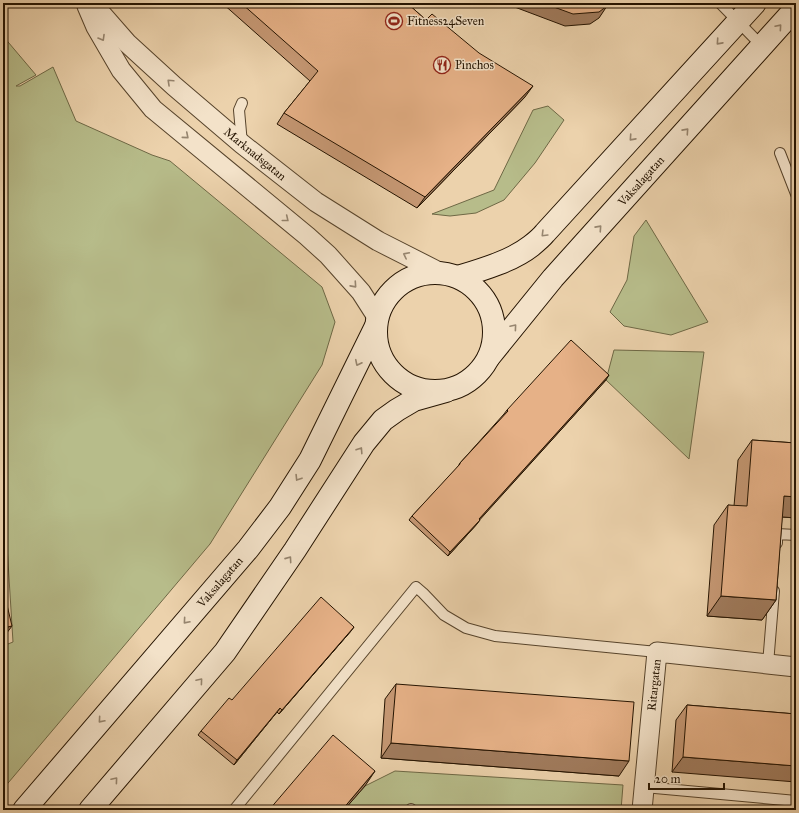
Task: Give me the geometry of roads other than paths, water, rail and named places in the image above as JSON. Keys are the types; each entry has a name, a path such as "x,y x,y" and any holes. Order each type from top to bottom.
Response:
{"main road":[{"path":"446,391 428,391 410,387 395,377 384,363 377,346 376,322 384,300 395,288 408,279 424,274 450,275 482,270 516,256 530,247 545,234 755,3"},
{"name":"Vaksalagatan","path":"489,356 553,278 796,8"},
{"path":"90,810 225,652 295,550 364,443 383,420 414,400 464,384 479,372 489,356 494,341 494,326 490,310 483,297 472,285 450,275"},
{"name":"Vaksalagatan","path":"24,810 248,550 280,507 310,460 376,322"}],"street":[{"path":"85,3 96,27 120,70 153,109 323,250 361,292 376,322"},
{"name":"Marknadsgatan","path":"92,3 127,43 174,86 242,144 316,202 378,241 450,275"},
{"name":"Ritargatan","path":"642,810 657,652 796,667"}],"lane":[{"path":"720,3 762,46"},
{"path":"242,103 239,110 242,144"},
{"path":"780,153 796,194"},
{"path":"776,556 777,534 796,535"},
{"path":"768,664 774,585"},
{"path":"234,810 416,587 444,616 466,628 495,636 657,652"},
{"path":"644,787 796,801"}],"place":[{"name":"Fitness24Seven","path":"394,21"},
{"name":"Pinchos","path":"442,65"}]}
